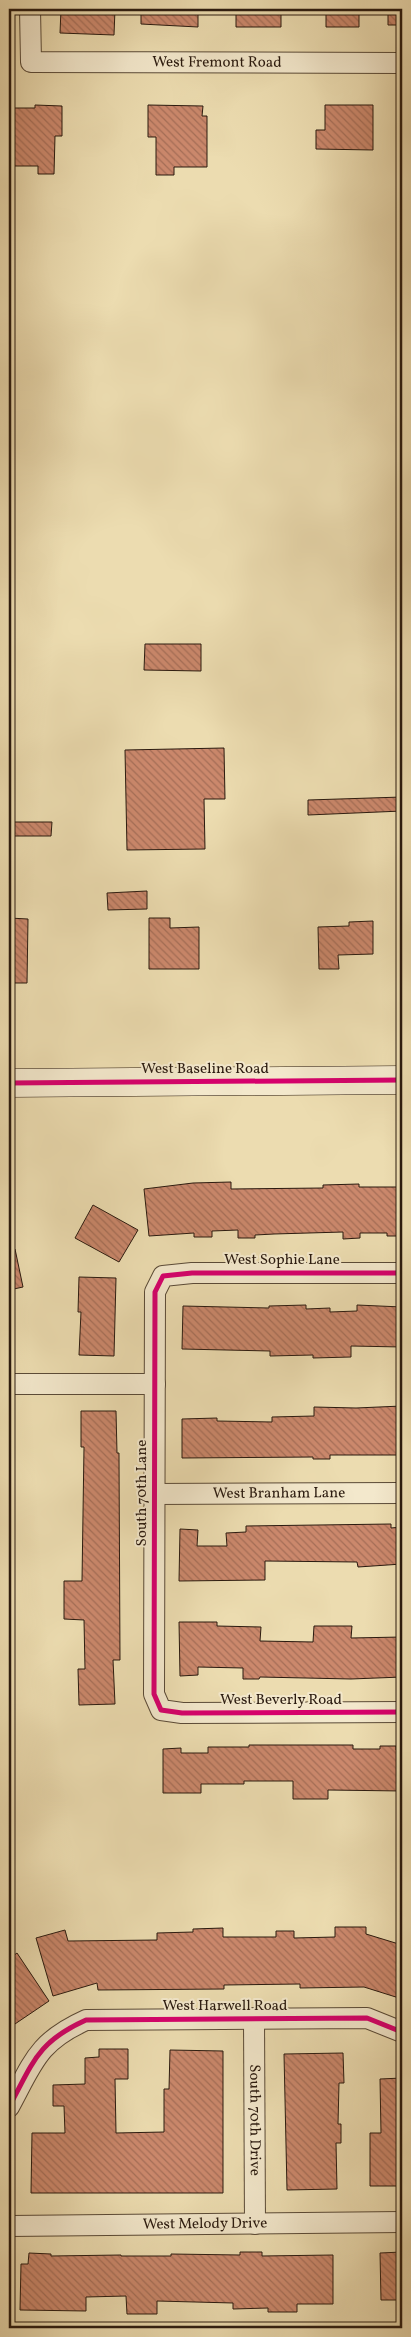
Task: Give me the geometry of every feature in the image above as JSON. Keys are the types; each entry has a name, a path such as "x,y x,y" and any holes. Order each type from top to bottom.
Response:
{"main road":[{"name":"West Baseline Road","path":"9,1083 402,1080"}],"street":[{"name":"West Fremont Road","path":"30,9 31,62 402,63"},
{"name":"West Sophie Lane","path":"162,1276 192,1273 402,1273"},
{"name":"South 70th Lane","path":"161,1710 154,1694 155,1292 162,1276"},
{"path":"9,1384 155,1384"},
{"name":"West Branham Lane","path":"155,1494 402,1493"},
{"name":"West Beverly Road","path":"161,1710 182,1713 402,1712"},
{"name":"South 70th Drive","path":"254,2018 255,2224"},
{"name":"West Harwell Road","path":"9,2107 40,2050 51,2039 86,2020 367,2018 402,2032"},
{"name":"West Melody Drive","path":"9,2226 402,2222"}],"building":[{"path":"61,9 115,9 114,35 60,33"},
{"path":"141,9 198,9 198,27 141,24"},
{"path":"236,9 281,9 281,27 236,27"},
{"path":"326,9 359,9 359,27 326,27"},
{"path":"388,9 402,9 402,25 388,25"},
{"path":"35,105 62,106 62,136 55,136 54,174 38,174 38,166 9,166 9,108 35,108"},
{"path":"148,105 203,106 202,116 207,116 207,167 174,167 174,175 156,175 156,137 148,137"},
{"path":"325,105 373,105 373,150 316,149 316,130 325,130"},
{"path":"145,644 201,644 201,671 144,670"},
{"path":"224,748 225,799 204,799 205,849 127,850 125,750"},
{"path":"402,797 402,811 308,815 308,800"},
{"path":"10,822 52,822 51,836 10,836"},
{"path":"147,891 147,909 108,910 107,893"},
{"path":"9,918 28,919 27,983 9,983"},
{"path":"149,918 170,918 170,928 199,927 199,969 149,969"},
{"path":"373,921 373,954 338,955 339,969 319,969 318,927 349,926 349,922"},
{"path":"231,1182 231,1189 323,1188 323,1185 359,1184 359,1187 402,1187 402,1236 387,1236 387,1233 360,1233 360,1238 343,1239 343,1232 255,1235 255,1238 238,1238 238,1230 212,1231 212,1237 194,1237 194,1233 149,1236 144,1189 193,1183"},
{"path":"93,1205 138,1230 119,1262 75,1238"},
{"path":"9,1249 15,1249 23,1287 9,1290"},
{"path":"79,1277 116,1278 114,1356 79,1355 81,1312 78,1312"},
{"path":"306,1305 306,1309 330,1308 330,1312 357,1311 357,1305 402,1307 402,1347 351,1346 351,1357 313,1358 313,1355 270,1356 270,1351 182,1349 183,1306 269,1308 269,1306"},
{"path":"402,1406 402,1455 330,1455 330,1459 313,1459 313,1457 182,1458 182,1419 217,1418 217,1421 272,1422 272,1417 314,1416 314,1407"},
{"path":"81,1411 116,1411 117,1453 119,1453 120,1660 113,1660 115,1704 79,1705 78,1669 85,1669 84,1620 64,1619 64,1581 82,1581 84,1447 81,1447"},
{"path":"391,1524 391,1528 402,1527 402,1564 358,1567 357,1562 265,1561 265,1580 179,1581 180,1529 198,1530 197,1546 227,1546 226,1533 246,1532 246,1526"},
{"path":"179,1622 217,1622 217,1626 261,1627 260,1641 313,1642 314,1626 352,1626 351,1638 402,1637 402,1677 351,1679 260,1677 259,1679 243,1679 243,1668 198,1667 198,1675 180,1676"},
{"path":"249,1745 353,1745 353,1749 380,1749 380,1746 396,1746 396,1750 402,1750 402,1791 328,1790 328,1799 293,1799 293,1781 244,1781 244,1784 201,1784 201,1793 163,1793 163,1749 181,1748 181,1753 208,1753 208,1747 249,1747"},
{"path":"335,1927 366,1927 366,1934 402,1945 402,1986 399,1998 364,1987 300,1988 300,1984 224,1985 224,1989 98,1990 97,1983 53,1996 36,1938 65,1930 68,1941 157,1940 157,1933 193,1932 193,1929 223,1928 223,1937 276,1937 276,1931 294,1931 294,1938 335,1937"},
{"path":"17,1953 49,2001 9,2028 9,1959"},
{"path":"99,2049 128,2049 128,2079 115,2079 116,2133 164,2132 164,2089 169,2089 170,2050 223,2051 223,2193 31,2193 32,2133 65,2133 64,2106 53,2106 53,2085 85,2084 85,2058 99,2057"},
{"path":"343,2053 344,2083 339,2083 338,2124 341,2124 341,2143 336,2143 337,2189 287,2190 284,2054"},
{"path":"402,2078 402,2108 399,2108 400,2186 370,2186 370,2133 381,2133 380,2079"},
{"path":"240,2252 262,2252 262,2256 333,2255 333,2304 297,2304 297,2312 268,2312 268,2308 233,2309 233,2303 157,2301 157,2314 127,2314 126,2296 86,2297 86,2311 20,2310 21,2264 28,2264 29,2253 51,2254 51,2256 171,2256 171,2254 240,2255"},
{"path":"402,2252 402,2300 381,2300 380,2253"}],"cycle path":[{"path":"9,1083 402,1080"},
{"path":"402,1273 192,1273 163,1276 155,1292 154,1694 161,1710 182,1713 402,1712"},
{"path":"9,2107 38,2055 57,2037 86,2020 367,2018 402,2032"}]}
